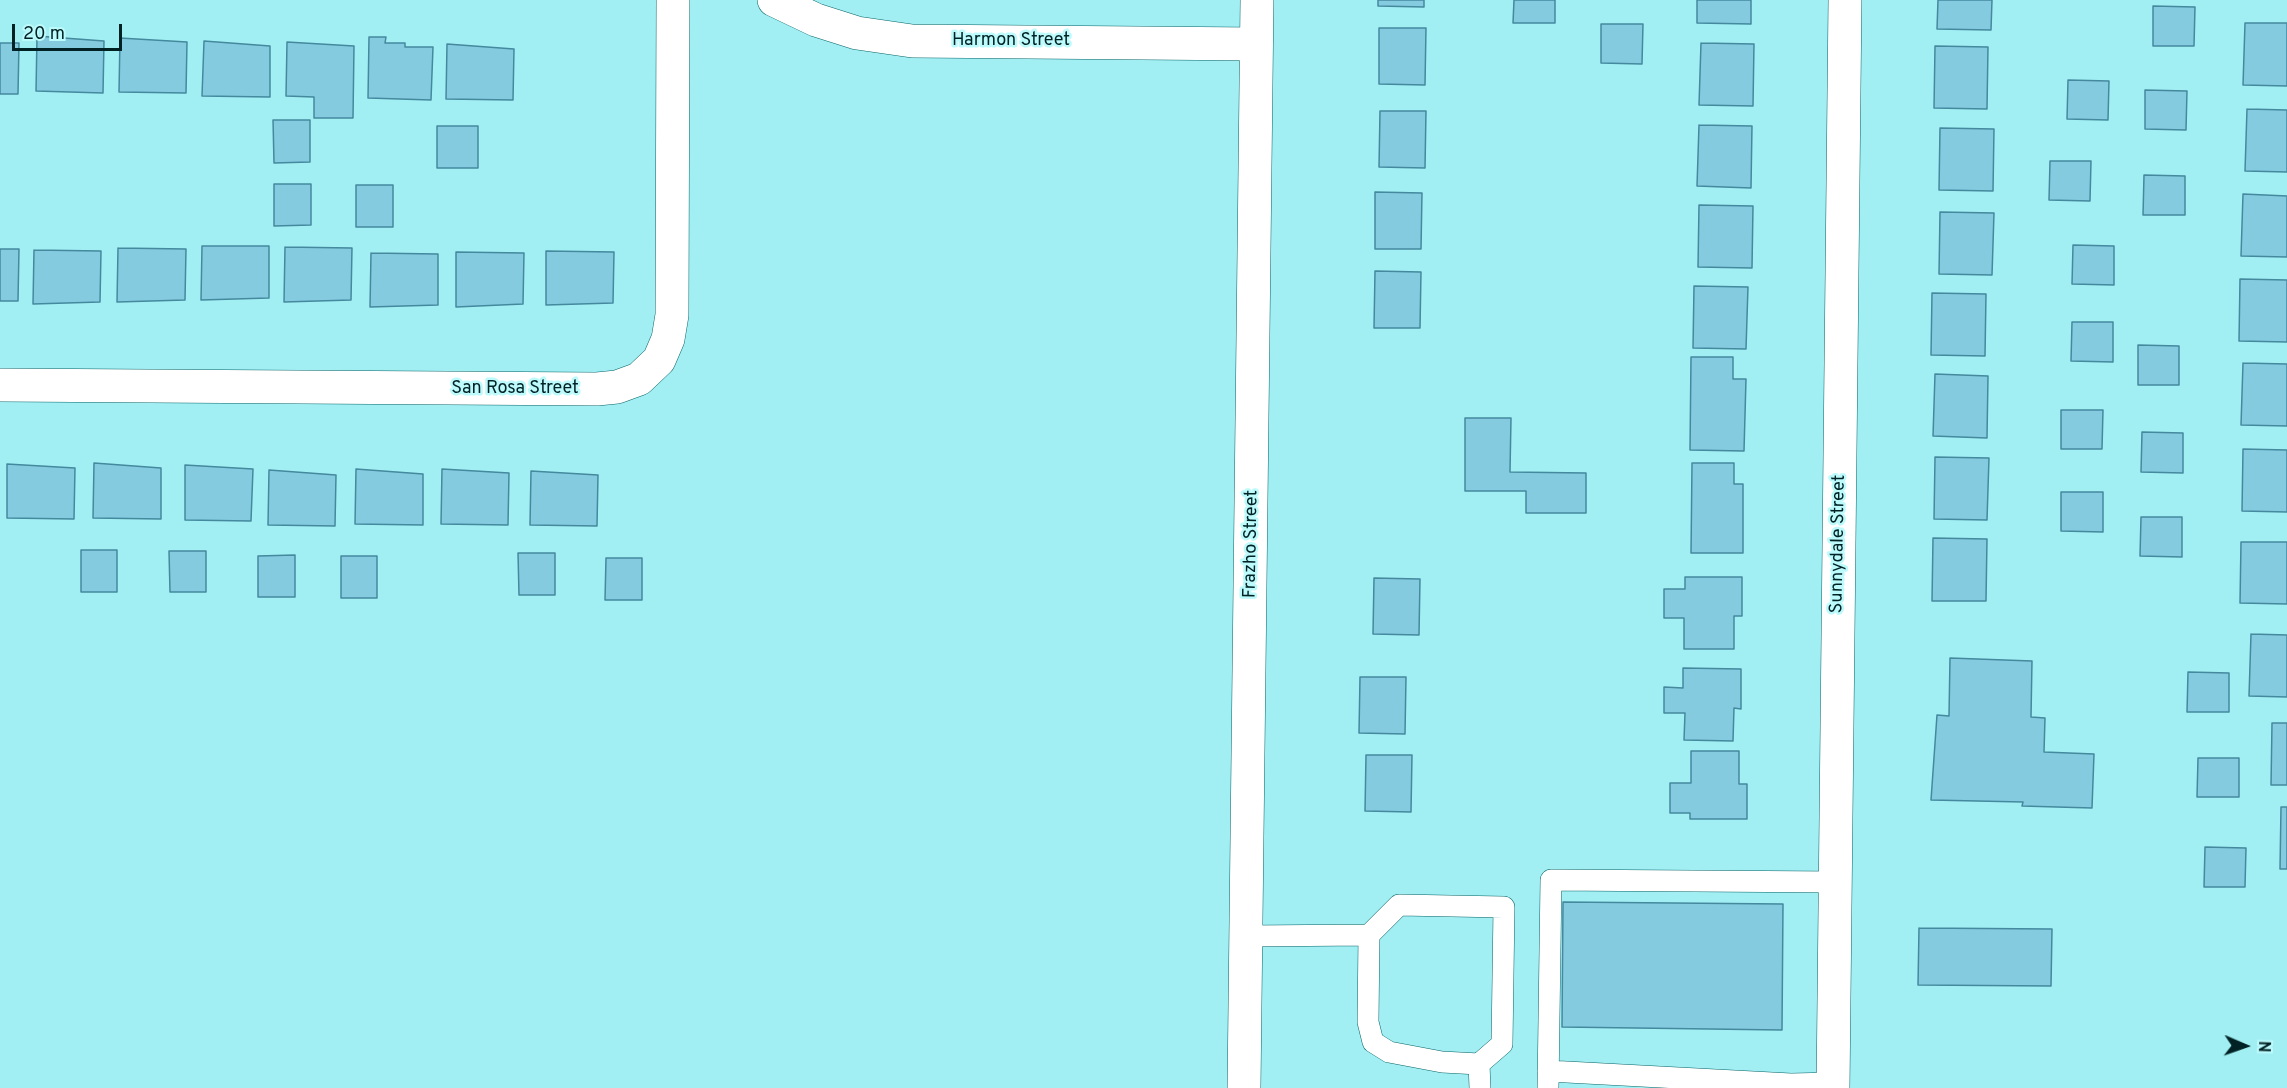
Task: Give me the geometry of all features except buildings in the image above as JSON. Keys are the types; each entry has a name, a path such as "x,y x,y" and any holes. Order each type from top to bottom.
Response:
{"street":[{"name":"San Rosa Street","path":"0,385 597,389 617,387 639,380 659,360 668,339 672,315 673,0"},
{"name":"Harmon Street","path":"774,0 816,20 857,33 912,41 1256,44"},
{"name":"Frazho Street","path":"1244,1088 1257,0"},
{"name":"Sunnydale Street","path":"1833,1086 1845,0"}],"lane":[{"path":"1833,1086 1548,1079 1551,880 1836,882"},
{"path":"1399,905 1504,907 1503,1044 1479,1064 1442,1062 1389,1052 1372,1042 1368,1022 1369,935 1399,905"},
{"path":"1247,936 1369,935"},
{"path":"1479,1064 1480,1088"}]}
